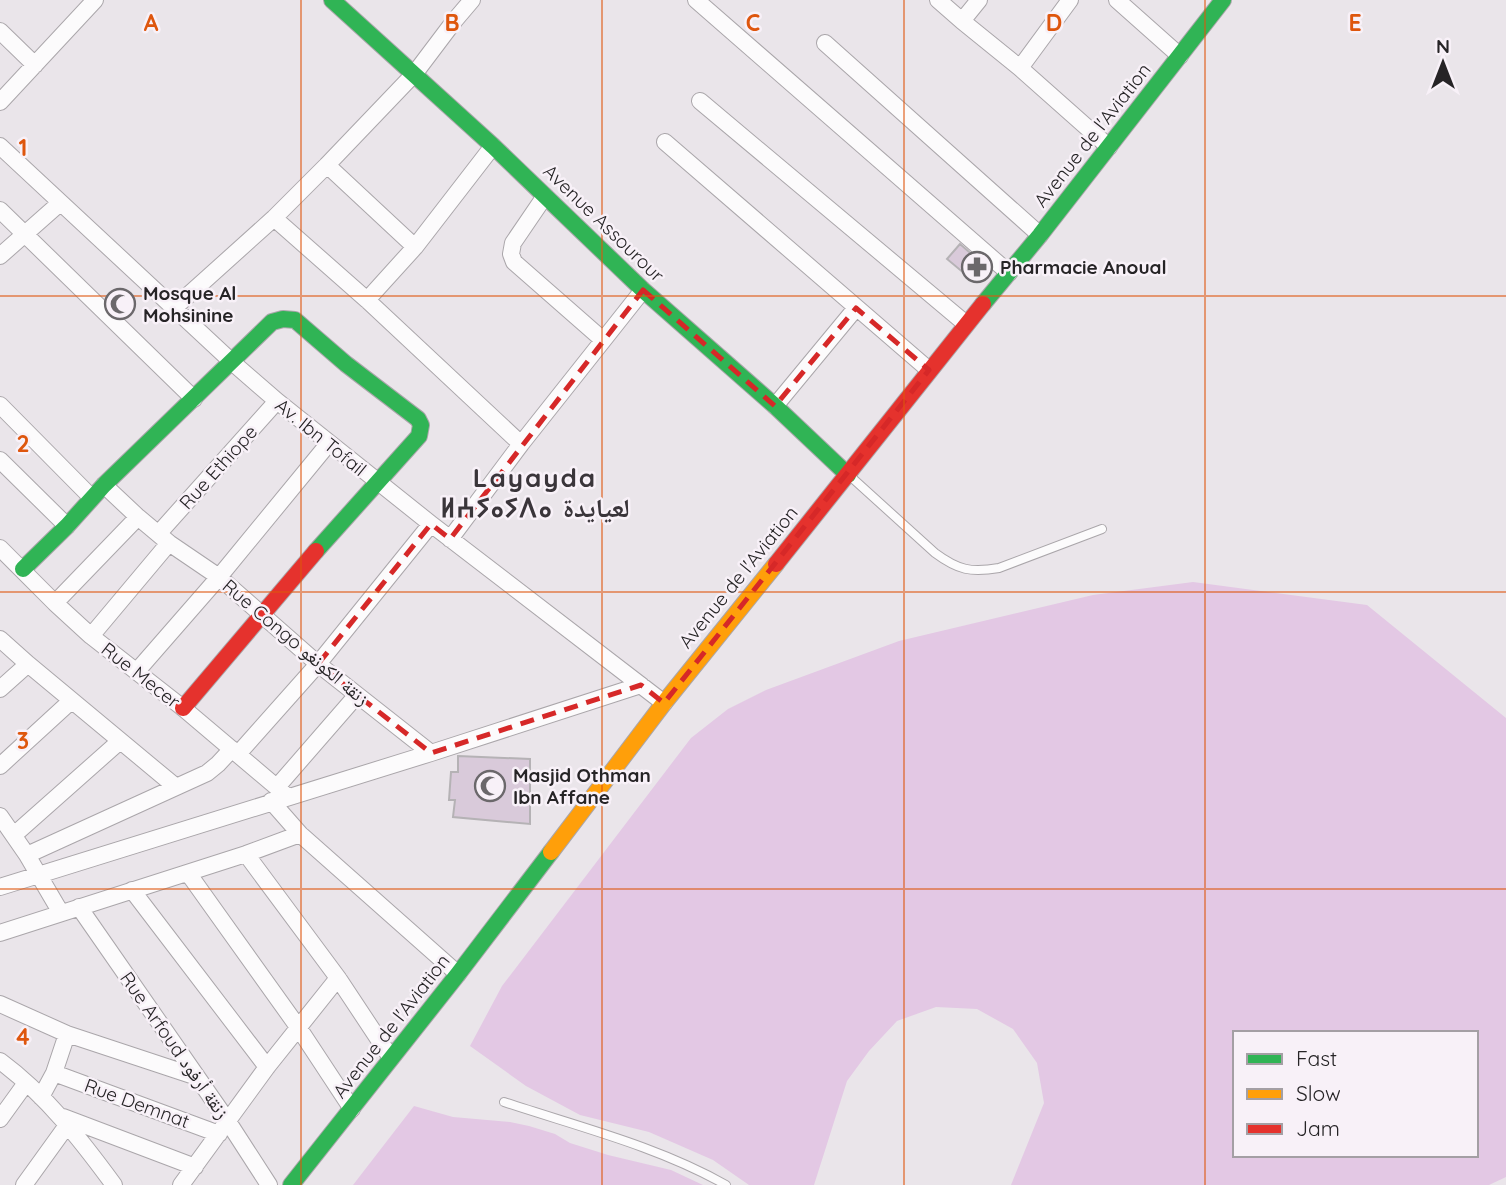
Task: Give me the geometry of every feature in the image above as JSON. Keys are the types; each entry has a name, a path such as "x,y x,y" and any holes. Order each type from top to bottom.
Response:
{"street":[{"name":"Avenue Assourour","path":"332,0 415,73 643,290 775,406 848,475"},
{"path":"174,308 274,218 327,165 415,73 472,0"},
{"path":"696,0 1009,273"},
{"path":"938,0 1109,147"},
{"path":"962,21 979,0"},
{"path":"1020,68 1070,0"},
{"path":"1117,0 1180,56"},
{"name":"Avenue de l'Aviation","path":"291,1185 458,974 664,703 1040,235 1223,0"},
{"path":"0,102 90,2"},
{"path":"0,32 35,65"},
{"path":"825,43 1040,235"},
{"path":"700,101 966,324"},
{"path":"665,142 929,370"},
{"name":"Av. Ibn Tofail","path":"0,146 277,401 430,524 664,703"},
{"path":"367,300 415,247 493,146"},
{"path":"327,165 415,247"},
{"path":"545,196 513,243 514,261 603,341"},
{"path":"0,256 61,203"},
{"path":"0,210 194,399"},
{"path":"274,218 367,300 521,444"},
{"path":"450,539 643,290"},
{"path":"775,406 856,307"},
{"path":"23,569 67,526 91,497 272,322 286,318 295,320 346,364 418,419 422,429 419,436 376,481 183,708"},
{"name":"Rue Ethiope","path":"91,636 164,538 277,401"},
{"path":"0,405 91,497"},
{"path":"137,671 219,577 329,443"},
{"path":"0,460 67,526"},
{"name":"Rue Congo زنقة الكونغو","path":"104,485 138,517 219,577 318,664 432,753"},
{"path":"55,603 138,517"},
{"path":"27,855 207,774 235,752 318,664 430,524"},
{"name":"Rue Mecer","path":"0,548 91,636 235,752 278,795 300,834 458,974"},
{"path":"0,639 176,787"},
{"path":"0,689 28,664"},
{"path":"0,887 278,795 432,753 641,685"},
{"path":"278,795 357,695"},
{"path":"0,766 71,701"},
{"path":"14,835 120,741"},
{"path":"0,816 61,913"},
{"path":"0,933 300,834"},
{"path":"246,854 338,978 391,1058"},
{"path":"188,873 298,1027 352,1109"},
{"path":"132,890 267,1067"},
{"name":"Rue Arfoud زنقة أرفود","path":"79,907 197,1077 223,1127 269,1185"},
{"path":"181,1185 267,1067 338,978"},
{"path":"0,1004 67,1034 197,1077"},
{"path":"41,1097 54,1073 67,1034"},
{"path":"0,1060 64,1120 105,1181"},
{"name":"Rue Demnat","path":"54,1073 223,1127"},
{"path":"0,1119 26,1083"},
{"path":"64,1120 195,1167"},
{"path":"24,1185 64,1120"}],"lane":[{"path":"848,475 949,564 965,570 999,568 1102,529"},
{"path":"504,1102 649,1149 726,1185"}],"highlighted area":[{"path":"643,290 775,406 856,308 929,370 664,703 641,685 431,753 318,664 431,524 450,539"}],"shaded area":[{"path":"1193,582 1367,605 1506,718 1506,1177 1489,1185 1011,1185 1044,1103 1037,1063 1013,1029 977,1009 936,1007 897,1021 869,1051 847,1081 814,1185 749,1185 713,1160 649,1132 580,1115 526,1086 470,1046 502,986 691,738 728,709 766,690 899,641 1093,595"},
{"path":"414,1106 453,1117 529,1126 608,1155 671,1170 703,1185 353,1185"}],"building":[{"path":"960,244 984,265 971,279 947,259"},
{"name":"Mosque Al Mohsinine","path":"122,290 134,301 122,314 110,303"},
{"name":"Masjid Othman Ibn Affane","path":"458,756 530,759 530,824 453,817 455,800 449,800 451,772 458,772"}],"traffic: fast":[{"path":"332,0 493,146 643,290 775,406 848,475"},
{"path":"983,304 1223,0"},
{"path":"23,569 104,485 272,322 283,319 295,320 346,364 418,419 421,425 419,436 316,551"},
{"path":"291,1185 551,852"}],"traffic: slow":[{"path":"551,852 664,703 776,564"}],"traffic: jam":[{"path":"776,564 983,304"},
{"path":"183,708 316,551"}],"place":[{"name":"Pharmacie Anoual","path":"977,267"},
{"name":"Mosque Al Mohsinine","path":"120,304"},
{"name":"Masjid Othman Ibn Affane","path":"490,786"}],"district":[{"name":"Layayda ⵍⵄⵢⴰⵢⴷⴰ لعيايدة","path":"535,492"}]}
